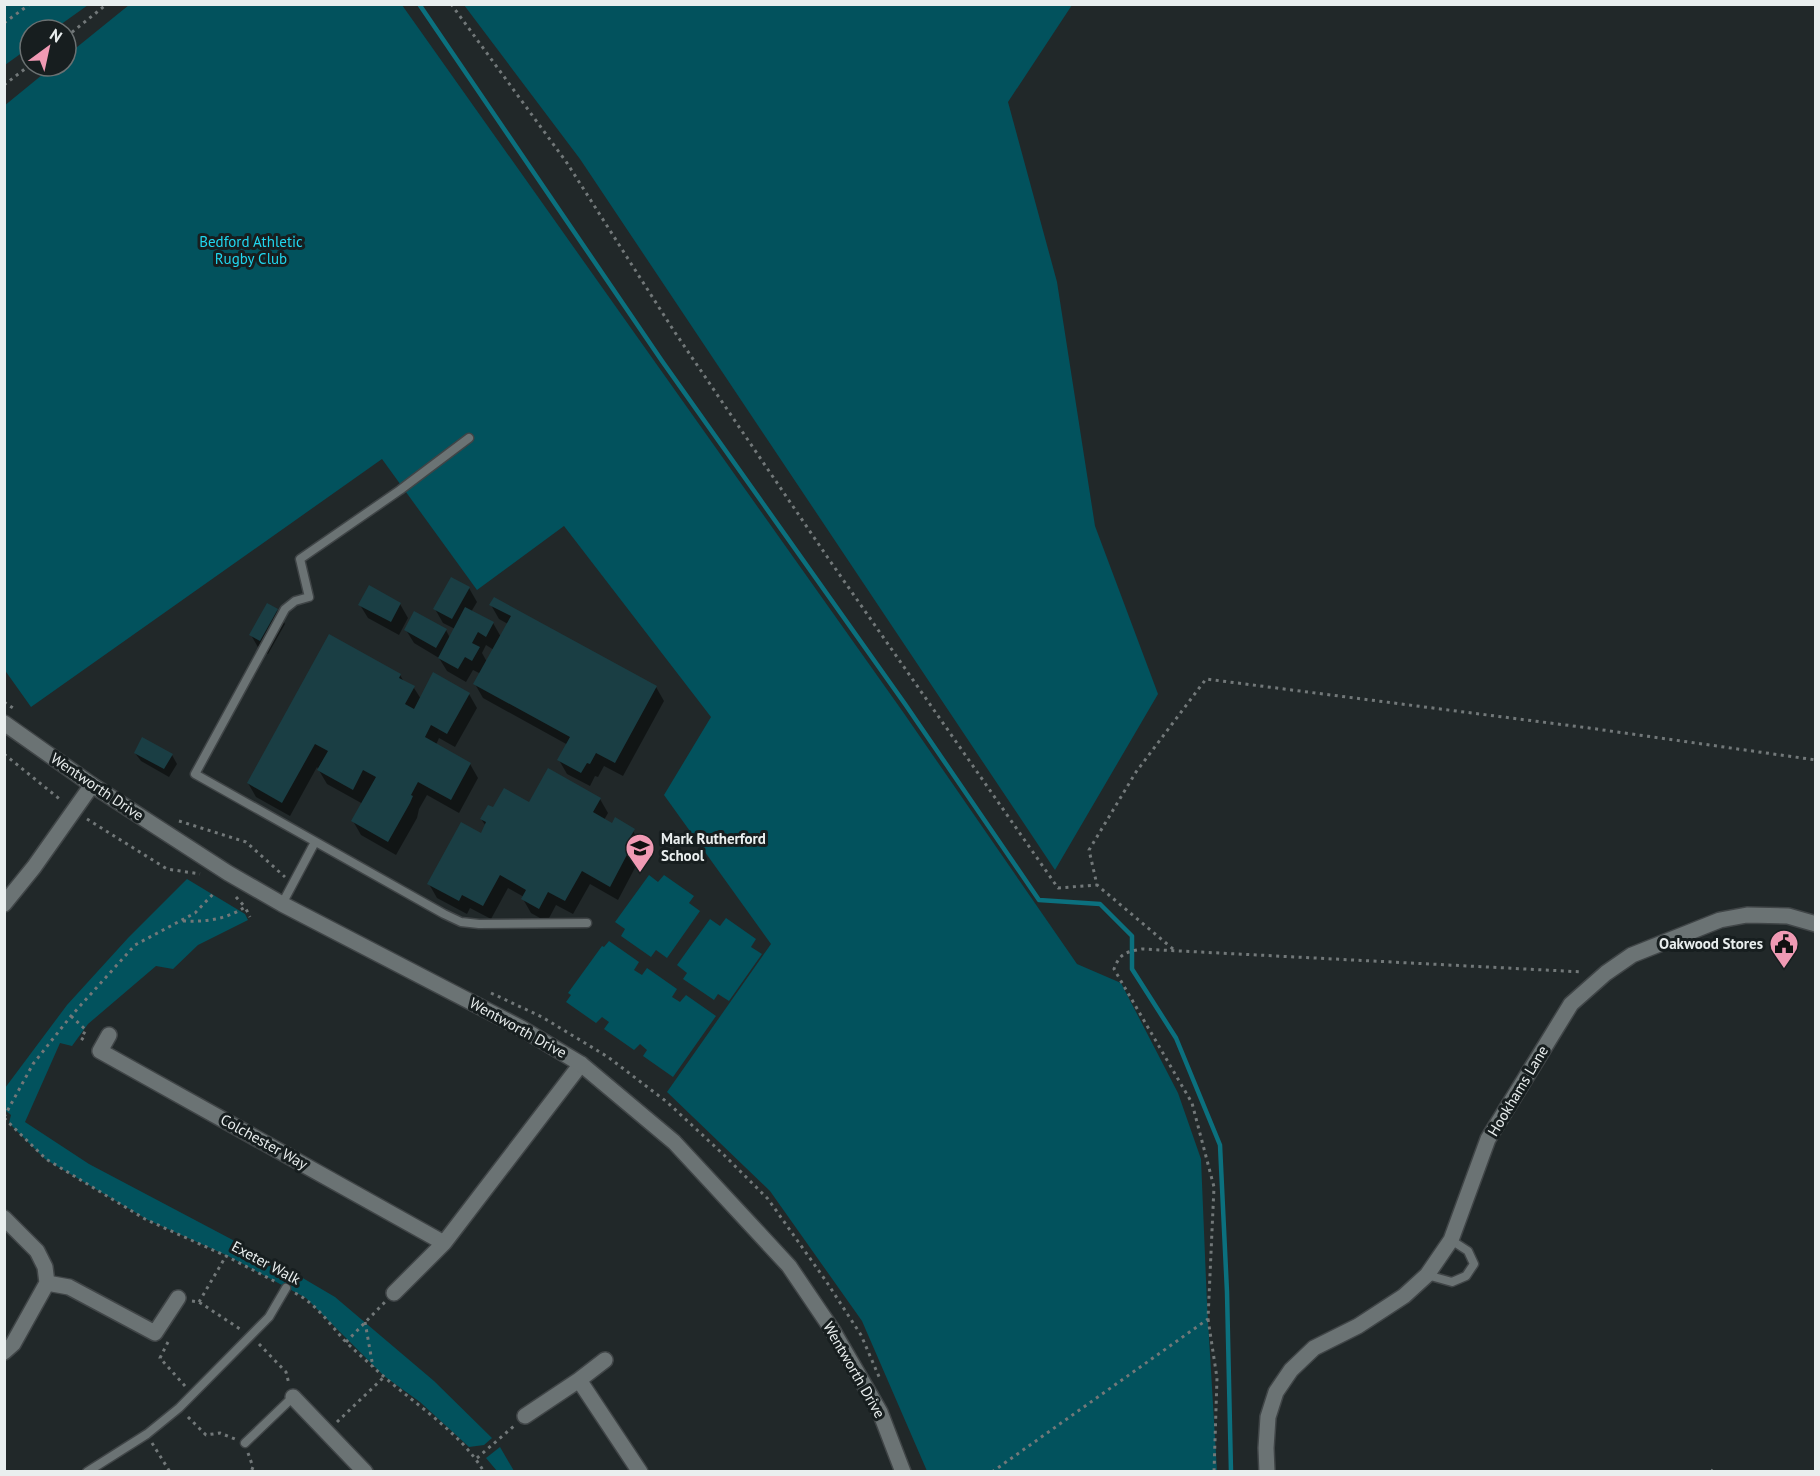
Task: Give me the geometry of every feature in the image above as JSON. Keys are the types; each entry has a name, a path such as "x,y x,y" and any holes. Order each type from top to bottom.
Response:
{"street":[{"name":"Wentworth Drive","path":"4,723 228,873 282,904 521,1028 581,1064 674,1142 789,1266 833,1331 880,1412 903,1472"},
{"path":"4,904 34,867 92,784"},
{"name":"Hookhams Lane","path":"1267,1472 1268,1417 1276,1392 1291,1370 1314,1348 1358,1326 1404,1296 1427,1275 1451,1240 1488,1139 1571,1004 1606,973 1632,956 1720,920 1747,915 1788,916 1815,924"},
{"path":"100,1051 109,1035"},
{"name":"Colchester Way","path":"100,1051 444,1243"},
{"path":"394,1293 444,1243 581,1064"},
{"path":"4,1218 37,1251 45,1267 48,1283 13,1344 4,1352"},
{"path":"48,1283 69,1287 155,1333 178,1298"},
{"path":"525,1416 605,1360"},
{"path":"579,1380 640,1472"},
{"path":"293,1397 365,1472"}],"lane":[{"path":"469,438 400,490 300,559 309,597 295,601 285,609 195,774 461,922 479,924 587,923"},
{"path":"282,904 315,842"},
{"path":"1427,1275 1452,1282 1466,1276 1474,1264 1468,1251 1451,1240"},
{"path":"87,1472 147,1434 179,1408 269,1317 286,1288"},
{"path":"245,1443 293,1397"}],"path":[{"path":"4,23 30,4"},
{"path":"78,27 107,4"},
{"path":"451,4 567,163 674,332 1058,888 1097,885"},
{"path":"4,85 18,74"},
{"path":"1174,951 1097,885 1089,850 1136,772 1206,679 1589,728 1815,760"},
{"path":"4,702 18,712"},
{"path":"4,754 74,811 167,869 199,874 207,879"},
{"path":"177,821 246,842 292,884"},
{"path":"4,1117 33,1064 71,1016 135,945 195,913 214,893"},
{"path":"232,895 240,900 250,917"},
{"path":"181,921 204,922 236,913 245,907"},
{"path":"1214,1472 1217,1378 1208,1319 1214,1187 1192,1103 1114,969 1118,958 1128,952 1142,949 1606,973"},
{"path":"71,1016 86,1030 81,1038 100,1051"},
{"name":"Exeter Walk","path":"4,1117 46,1159 145,1219 226,1256 307,1298 346,1342 477,1458 484,1472"},
{"path":"199,1302 226,1256"},
{"path":"346,1342 394,1293"},
{"path":"992,1472 1208,1319"},
{"path":"365,1322 373,1367"},
{"path":"155,1333 169,1342 160,1358 193,1394"},
{"path":"327,1432 384,1377"},
{"path":"179,1408 206,1436 220,1434 245,1443 253,1467 251,1472"},
{"path":"477,1458 525,1416"},
{"path":"147,1434 170,1472"},
{"path":"1711,1472 1715,1467"}],"green space":[{"path":"5,4 88,4 70,18 18,18 18,56 5,65"},
{"name":"Bedford Athletic Rugby Club","path":"129,5 402,5 903,712 1077,964 1121,983 1178,1093 1201,1159 1217,1471 927,1471 862,1321 770,1191 667,1092 771,944 664,795 711,717 564,526 477,590 382,459 31,707 4,669 4,106 38,78 78,78 78,46"},
{"path":"464,5 1072,5 1008,102 1057,282 1095,526 1158,694 1055,870 580,159"},
{"path":"649,875 658,882 664,875 694,896 689,903 700,911 667,958 656,950 651,957 621,936 625,929 615,922"},
{"path":"187,879 245,914 248,920 198,945 173,969 156,966 88,1024 72,1046 60,1043 25,1122 89,1164 284,1267 335,1297 434,1381 492,1438 484,1445 469,1447 420,1402 384,1376 306,1298 228,1256 148,1220 45,1159 9,1123 11,1115 5,1110 5,1088 67,1005 128,938"},
{"path":"726,918 756,939 751,947 762,954 729,1001 718,994 714,1000 683,979 687,973 677,965 710,919 720,926"},
{"path":"609,941 639,962 634,970 642,975 647,968 677,989 672,997 680,1002 686,995 716,1016 673,1077 643,1056 647,1050 640,1044 634,1050 604,1029 609,1022 602,1017 596,1023 566,1002 571,995 568,993 602,946 604,947"},
{"path":"500,1447 514,1471 497,1471 486,1458"}],"building":[{"path":"451,577 470,587 452,619 433,609"},
{"path":"369,585 401,603 391,622 358,605"},
{"path":"494,597 657,686 615,763 596,753 581,773 557,760 570,737 473,684 511,616 489,605"},
{"path":"267,603 278,609 260,641 249,635"},
{"path":"465,607 494,622 486,637 478,632 472,643 480,647 472,661 465,657 458,669 438,658"},
{"path":"414,611 447,629 436,648 404,630"},
{"path":"329,634 401,674 399,678 415,686 405,704 414,709 433,672 470,693 447,734 431,725 425,737 471,763 451,800 418,782 411,795 413,796 410,803 388,842 351,821 376,777 363,770 353,790 317,770 328,751 315,744 282,803 247,783"},
{"path":"142,737 173,754 164,769 134,753"},
{"path":"548,768 601,798 593,812 612,823 615,817 635,829 625,846 630,849 610,887 582,871 565,901 548,892 539,909 521,899 526,890 500,875 483,906 462,895 459,901 427,884 461,822 481,833 486,822 480,819 488,805 493,807 504,788 529,802"}],"waterway":[{"path":"419,4 662,361 905,704 1039,900 1100,904 1132,936 1132,969 1176,1038 1220,1145 1227,1292 1231,1472"}],"place":[{"name":"Mark Rutherford School","path":"640,874"},
{"name":"Oakwood Stores","path":"1784,970"}]}
